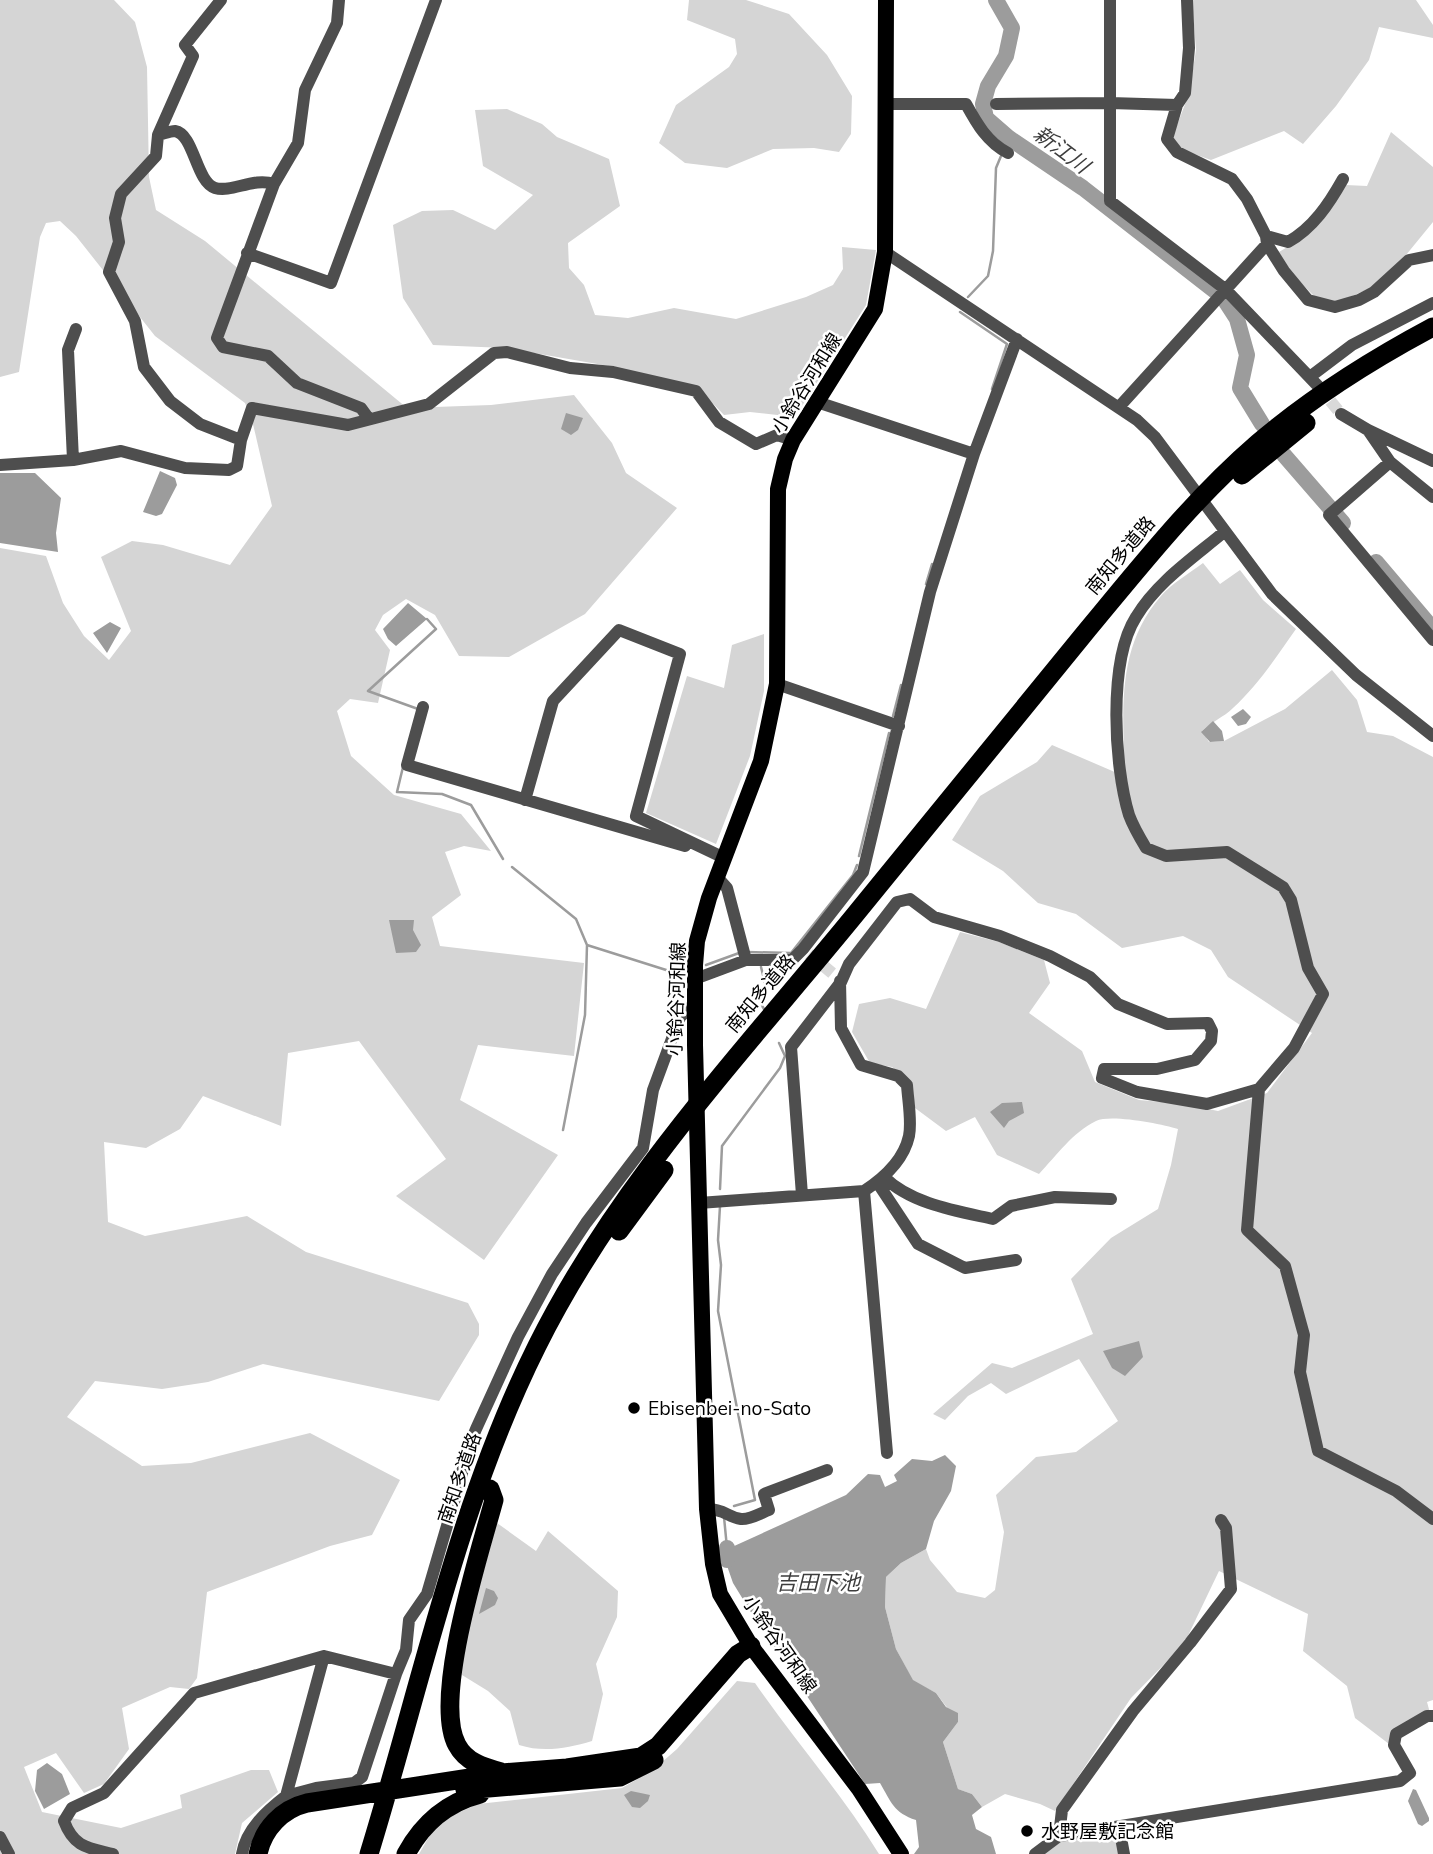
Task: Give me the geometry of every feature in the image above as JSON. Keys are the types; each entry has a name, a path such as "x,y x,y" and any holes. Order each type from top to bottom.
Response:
{"highway":[{"name":"南知多道路","path":"395,1772 476,1497 513,1397 584,1261 626,1197 1073,648 1258,443 1375,359 1433,327"},
{"name":"南知多道路","path":"1210,497 1330,404 1433,341"},
{"name":"南知多道路","path":"395,1772 490,1489 528,1395 595,1267 637,1205 687,1140 1195,512"},
{"path":"490,1489 494,1500 459,1637 448,1713 457,1746 469,1760 500,1781"},
{"path":"258,1854 262,1839 269,1829 297,1805 347,1795 419,1787 620,1777 650,1764 671,1744 745,1660 751,1646"},
{"path":"369,1854 395,1772"},
{"path":"267,1854 269,1844 279,1829 308,1809 500,1781"},
{"path":"406,1854 426,1824 441,1811 500,1781"},
{"path":"358,1854 383,1813"},
{"path":"383,1813 383,1854"}],"main road":[{"name":"小鈴谷河和線","path":"886,0 886,252 875,309 793,440 785,459 778,489 777,684 761,761 722,857 697,942 695,1003 708,1509 713,1564 720,1594 751,1646 852,1780 901,1854"}],"street":[{"path":"221,0 185,45 193,56 158,135 156,156 121,194 115,218 119,242 109,272 135,321 144,367 163,393 200,424 241,440"},
{"path":"339,0 337,23 305,90 298,143 274,184 217,338 223,346 268,356 298,383 361,408 369,419"},
{"path":"247,253 331,283 436,0"},
{"path":"1110,0 1110,201 1225,289 1314,381 1352,345 1433,303"},
{"path":"1187,0 1189,48 1185,93 1177,105 1167,139 1177,152 1232,179 1247,199 1284,271 1308,300 1335,307 1374,292 1409,260 1433,255"},
{"path":"887,104 966,104 979,128 998,148 1008,153"},
{"path":"996,104 1177,105"},
{"path":"158,135 175,131 183,136 207,184 217,189 264,180 274,184"},
{"path":"1266,240 1288,242 1298,236 1328,206 1343,179"},
{"path":"1119,407 1266,240"},
{"path":"886,252 1119,407 1155,437 1260,580 1282,604 1356,675 1433,736"},
{"path":"73,460 68,350 76,329"},
{"path":"695,979 746,960 792,960 806,951 863,872 930,592 974,454 1017,340"},
{"path":"0,465 73,460 121,451 185,468 229,470 237,466 241,440 252,408 348,425 429,404 494,353 507,352 570,368 613,372 696,391 719,422 756,444 777,435 793,440"},
{"path":"817,402 974,454"},
{"path":"1341,414 1433,461"},
{"path":"1368,430 1390,462 1433,497"},
{"path":"1390,462 1334,511 1433,640"},
{"path":"802,1195 791,1047 849,964 897,902 910,899 934,917 1000,936 1050,956 1090,977 1118,1004 1167,1024 1208,1023 1212,1031 1211,1041 1195,1060 1157,1069 1104,1069 1102,1078 1137,1092 1207,1104 1259,1089 1294,1048 1323,994 1308,968 1292,900 1283,887 1227,852 1166,856 1146,848 1130,817 1119,768 1118,703 1121,652 1135,618 1158,588 1224,532"},
{"path":"525,800 553,702 619,630 680,654 636,817 722,857"},
{"path":"777,684 899,726"},
{"path":"423,707 407,765 722,857"},
{"path":"718,878 727,888 746,960"},
{"path":"699,1203 864,1191 881,1179 896,1163 909,1136 908,1085 898,1076 861,1065 841,1028 839,980"},
{"path":"243,1854 251,1831 272,1807 286,1796 316,1788 354,1783 362,1777 406,1650 409,1620 427,1594 466,1453 476,1429 518,1336 552,1274 626,1168 643,1149 653,1090 680,1017 695,1003"},
{"path":"1259,1089 1247,1230 1285,1266 1304,1335 1300,1372 1318,1451 1396,1491 1433,1519"},
{"path":"881,1179 939,1208 993,1219 1011,1206 1055,1197 1111,1199"},
{"path":"881,1179 918,1244 965,1268 1016,1260"},
{"path":"864,1191 887,1453"},
{"path":"708,1509 720,1509 739,1519 746,1519 769,1510 764,1494 827,1469"},
{"path":"1059,1836 1062,1810 1133,1711 1231,1589 1226,1528 1221,1520"},
{"path":"113,1854 82,1846 70,1836 64,1821 72,1808 104,1793 194,1693 324,1657 396,1674"},
{"path":"286,1796 324,1657"},
{"path":"1035,1854 1059,1836 1399,1782 1410,1773 1394,1745 1396,1734 1427,1716 1433,1716"},
{"path":"1119,1827 1124,1854"},
{"path":"0,1838 9,1854"}],"shaded area":[{"path":"0,0 114,0 135,22 147,67 149,177 156,210 205,241 407,408 491,405 574,395 612,443 626,473 677,508 585,614 509,657 459,656 435,615 406,599 383,615 375,630 390,650 378,703 350,699 337,711 351,756 394,795 461,814 491,851 464,846 445,852 461,895 432,917 440,946 584,963 574,1056 478,1045 460,1100 558,1155 484,1260 396,1196 446,1159 359,1041 288,1053 281,1126 203,1096 180,1129 146,1148 104,1142 108,1222 145,1236 247,1216 306,1252 468,1303 479,1324 479,1335 439,1401 263,1364 208,1382 162,1389 95,1381 67,1417 142,1466 191,1463 310,1433 400,1480 372,1535 330,1546 207,1592 197,1678 189,1689 170,1687 122,1708 129,1749 104,1784 84,1793 56,1753 24,1767 42,1812 121,1828 182,1808 180,1795 251,1770 269,1770 278,1792 242,1823 235,1854 0,1854 0,548 46,556 63,603 84,636 109,660 131,631 101,557 132,541 163,545 230,565 272,506 253,424 245,403 155,336 76,236 60,221 46,223 40,237 19,372 0,377"},
{"path":"689,0 746,0 789,14 827,55 852,96 851,134 839,152 814,148 773,149 727,168 685,163 659,143 676,105 729,67 737,54 735,39 687,20"},
{"path":"1192,0 1416,0 1433,25 1433,38 1379,27 1369,60 1336,106 1303,144 1284,131 1211,160 1180,149 1172,138 1189,94 1196,50"},
{"path":"507,109 542,124 557,137 609,159 620,206 568,243 569,268 584,285 595,315 628,318 674,308 736,319 806,297 833,285 843,269 842,247 876,250 866,305 795,417 750,412 724,415 696,386 609,366 505,348 433,345 403,298 393,225 422,211 453,210 495,230 533,195 483,166 475,110"},
{"path":"1391,132 1433,167 1433,222 1406,255 1373,287 1336,303 1314,296 1289,271 1279,252 1299,240 1346,185 1367,186"},
{"path":"1203,563 1220,584 1240,570 1263,600 1296,629 1251,690 1202,731 1209,742 1224,741 1285,709 1332,670 1357,700 1367,732 1393,736 1433,757 1433,1700 1427,1702 1430,1713 1389,1744 1355,1718 1347,1686 1303,1651 1308,1614 1219,1571 1184,1644 1131,1698 1055,1811 1005,1794 982,1807 972,1794 958,1789 943,1742 958,1722 936,1693 913,1681 896,1649 885,1607 886,1577 901,1563 926,1549 930,1560 957,1592 985,1598 995,1590 1004,1532 996,1495 1036,1457 1076,1452 1118,1421 1079,1359 1006,1394 991,1383 968,1396 945,1420 933,1414 992,1363 1012,1368 1093,1334 1071,1279 1111,1238 1158,1209 1178,1129 1124,1119 1096,1121 1072,1138 1039,1174 997,1155 975,1117 946,1131 915,1108 911,1083 892,1067 870,1063 852,1032 859,1004 890,998 926,1009 960,932 999,942 1044,960 1050,983 1029,1013 1082,1051 1095,1082 1139,1100 1184,1104 1218,1111 1267,1093 1312,1033 1228,977 1211,950 1183,936 1122,948 1076,914 1038,903 1003,871 952,840 980,796 1037,762 1052,745 1124,776 1125,681 1136,637 1146,616 1161,596"},
{"path":"764,634 764,691 750,756 716,844 646,813 687,676 724,688 732,645"},
{"path":"497,1523 536,1551 548,1531 618,1591 617,1617 596,1664 603,1694 592,1741 556,1749 519,1745 510,1711 488,1691 462,1675 459,1659"},
{"path":"737,1681 755,1683 850,1810 879,1854 419,1854 434,1828 451,1816 478,1804 622,1788 653,1770 677,1749"},
{"path":"1114,1830 1119,1854 1041,1854 1059,1841"}],"water":[{"path":"566,413 583,418 578,430 571,435 561,429"},
{"path":"160,471 175,478 177,485 162,514 156,516 143,512"},
{"path":"0,473 35,473 61,498 56,533 58,552 0,543"},
{"path":"408,603 427,619 396,646 388,639 383,629"},
{"path":"110,622 121,628 107,653 93,633"},
{"path":"1243,709 1251,717 1246,724 1238,726 1231,717"},
{"path":"1213,721 1222,731 1224,741 1210,742 1201,732"},
{"path":"389,920 414,920 413,930 421,945 416,952 396,953"},
{"path":"1022,1102 1024,1113 1009,1121 1004,1128 990,1112 1002,1103"},
{"path":"1139,1341 1143,1357 1125,1376 1112,1368 1103,1351"},
{"name":"吉田下池","path":"945,1455 956,1466 951,1491 934,1521 926,1549 901,1563 886,1577 885,1607 896,1649 913,1680 936,1693 946,1707 958,1713 958,1722 943,1742 958,1789 972,1794 982,1807 972,1815 976,1829 991,1837 996,1854 914,1854 919,1847 916,1820 898,1810 880,1783 865,1784 772,1643 775,1640 762,1620 752,1614 733,1583 725,1560 730,1560 732,1547 846,1495 868,1474 880,1475 885,1487 897,1481 894,1475 912,1459 932,1461"},
{"path":"486,1588 494,1591 498,1598 495,1605 479,1614"},
{"path":"47,1763 62,1774 70,1794 44,1809 35,1791 37,1770"},
{"path":"1413,1789 1416,1790 1429,1818 1422,1826 1418,1824 1408,1801"},
{"path":"631,1791 650,1795 648,1801 640,1808 632,1807 624,1795"}],"waterway":[{"name":"新江川","path":"996,0 1012,28 1006,56 988,86 983,104 986,118 1009,138 1083,188 1215,291"},
{"path":"1005,146 1009,138"},
{"path":"968,297 988,276 993,251 996,168 1001,156"},
{"name":"新江川","path":"1224,299 1237,319 1247,355 1240,388 1262,424"},
{"path":"960,312 1007,344 992,389"},
{"name":"新江川","path":"1284,455 1343,523"},
{"name":"新江川","path":"1376,562 1433,629"},
{"path":"926,584 932,564"},
{"path":"418,709 368,691 436,629 427,619"},
{"path":"893,716 901,685"},
{"path":"859,856 889,733"},
{"path":"403,767 397,792 442,794 471,805 503,859"},
{"path":"747,952 791,953 853,875 857,865"},
{"path":"512,867 576,919 587,945"},
{"path":"563,1130 585,1015 587,945 682,975"},
{"path":"706,965 739,953"},
{"path":"761,967 766,987 761,1004 764,1009"},
{"path":"720,1189 722,1146 780,1068 785,1056 779,1043"},
{"path":"720,1206 718,1240 721,1265 718,1311 755,1500 734,1506"},
{"path":"724,1517 727,1548"},
{"path":"727,1548 727,1560"}],"tunnel":[{"path":"1319,387 1341,414"},
{"path":"809,954 837,977"}],"place":[{"name":"Ebisenbei-no-Sato","path":"634,1408"},
{"name":"水野屋敷記念館","path":"1027,1831"}]}
